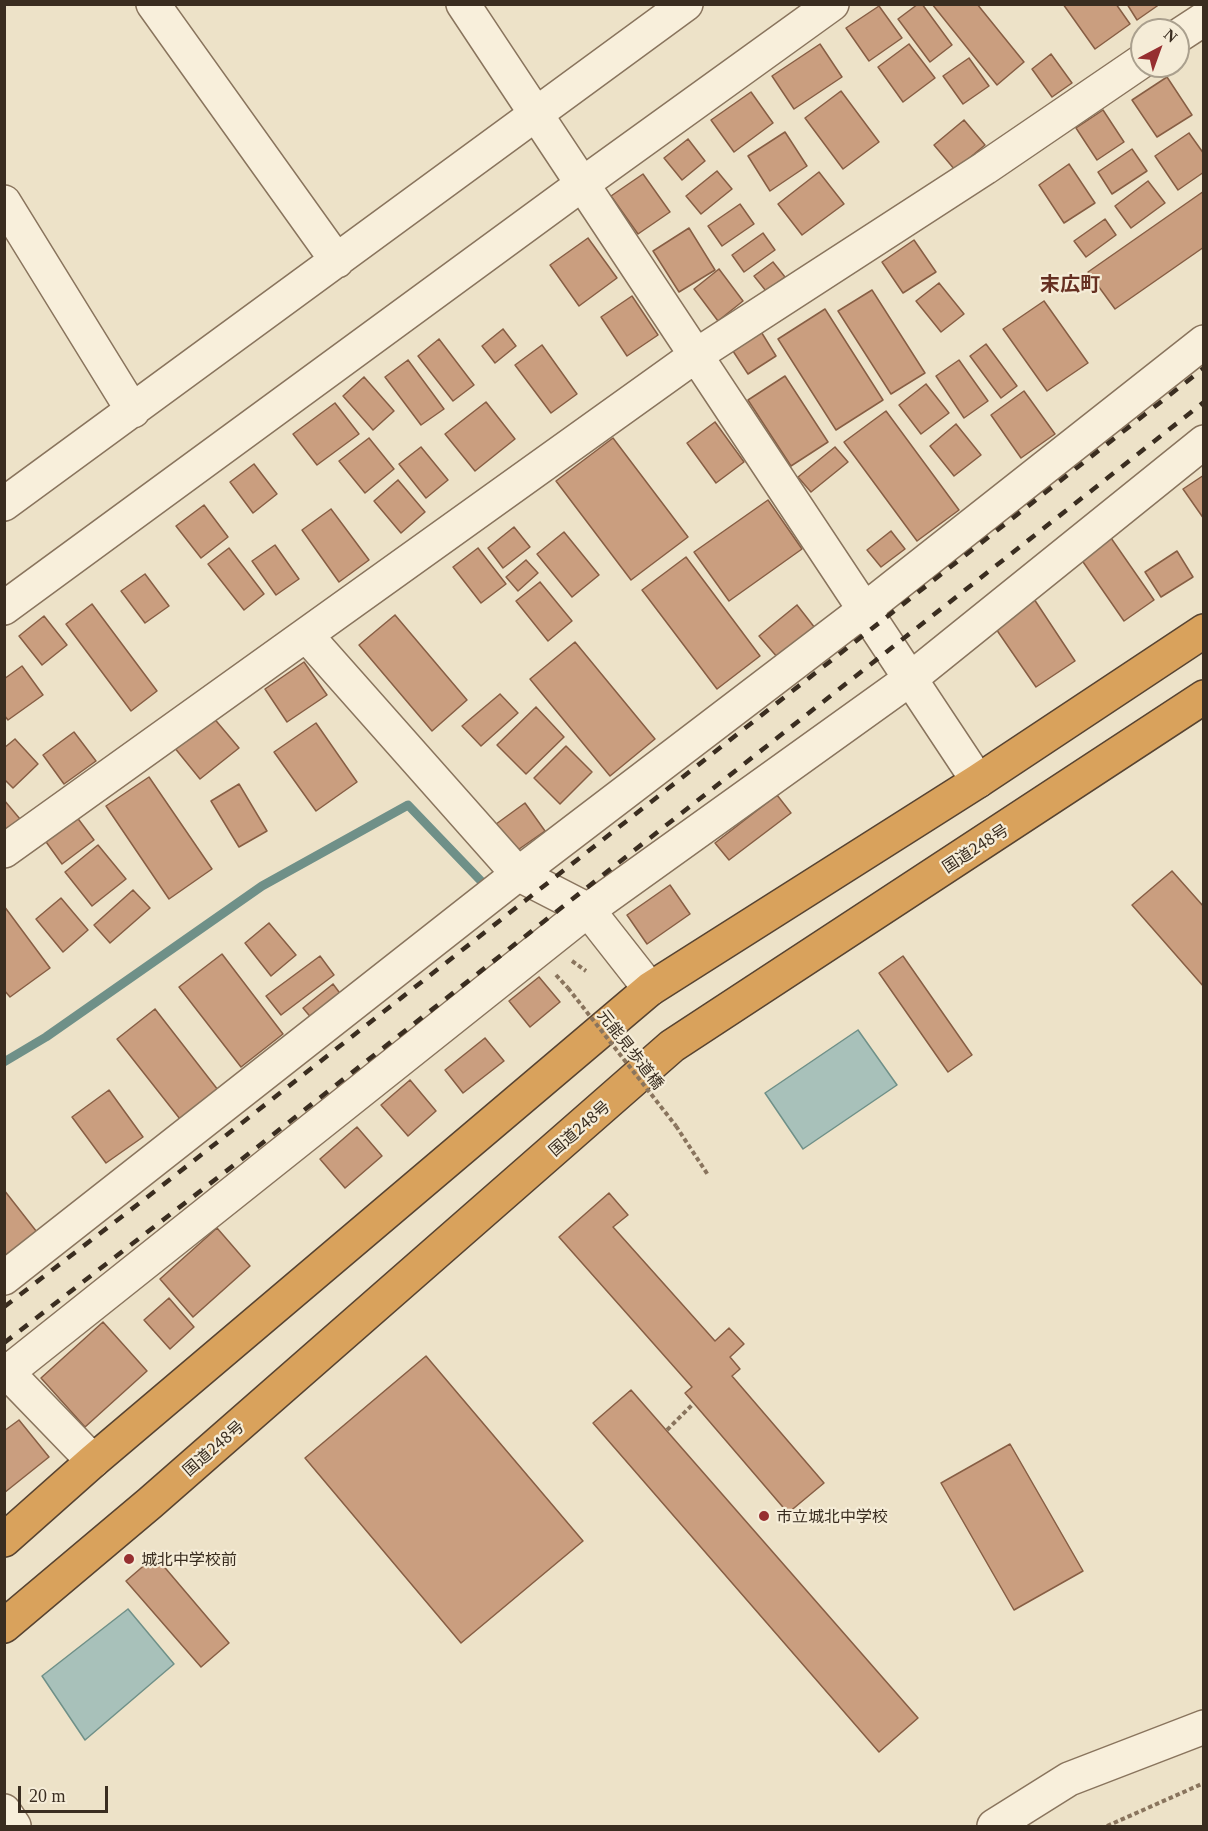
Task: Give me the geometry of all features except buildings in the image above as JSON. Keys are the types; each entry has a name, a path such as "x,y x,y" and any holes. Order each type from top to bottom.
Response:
{"highway":[{"path":"4,1540 93,1461 650,988 978,781 1203,631"},
{"name":"国道248号","path":"4,1626 150,1503 672,1046 1203,697"}],"street":[{"path":"153,4 337,261"},
{"path":"463,4 978,781"},
{"path":"4,504 686,4"},
{"path":"4,608 832,4"},
{"path":"1190,28 1203,19"},
{"path":"4,851 695,357 985,168 1130,69"},
{"path":"4,202 133,411"},
{"path":"4,1278 518,874 864,610 1203,342"},
{"path":"93,1461 6,1372 588,910 910,679 1203,442"},
{"path":"306,636 518,874 588,910 650,988"},
{"path":"994,1827 1069,1779 1203,1727"},
{"path":"4,1811 14,1827"}],"path":[{"name":"元能見歩道橋","path":"568,988 676,1126 708,1175"},
{"path":"667,1430 694,1403"},
{"path":"1107,1827 1203,1783"}],"water":[{"path":"858,1030 897,1085 803,1149 765,1093"},
{"path":"128,1609 174,1664 85,1740 42,1676"}],"waterway":[{"path":"4,1062 46,1037 262,886 408,805 481,881"}],"railway":[{"path":"4,1307 1204,368"},
{"path":"4,1343 256,1148 1204,402"}],"place":[{"name":"市立城北中学校","path":"764,1516"},
{"name":"城北中学校前","path":"129,1559"}],"district":[{"name":"末広町","path":"1070,283"}]}
